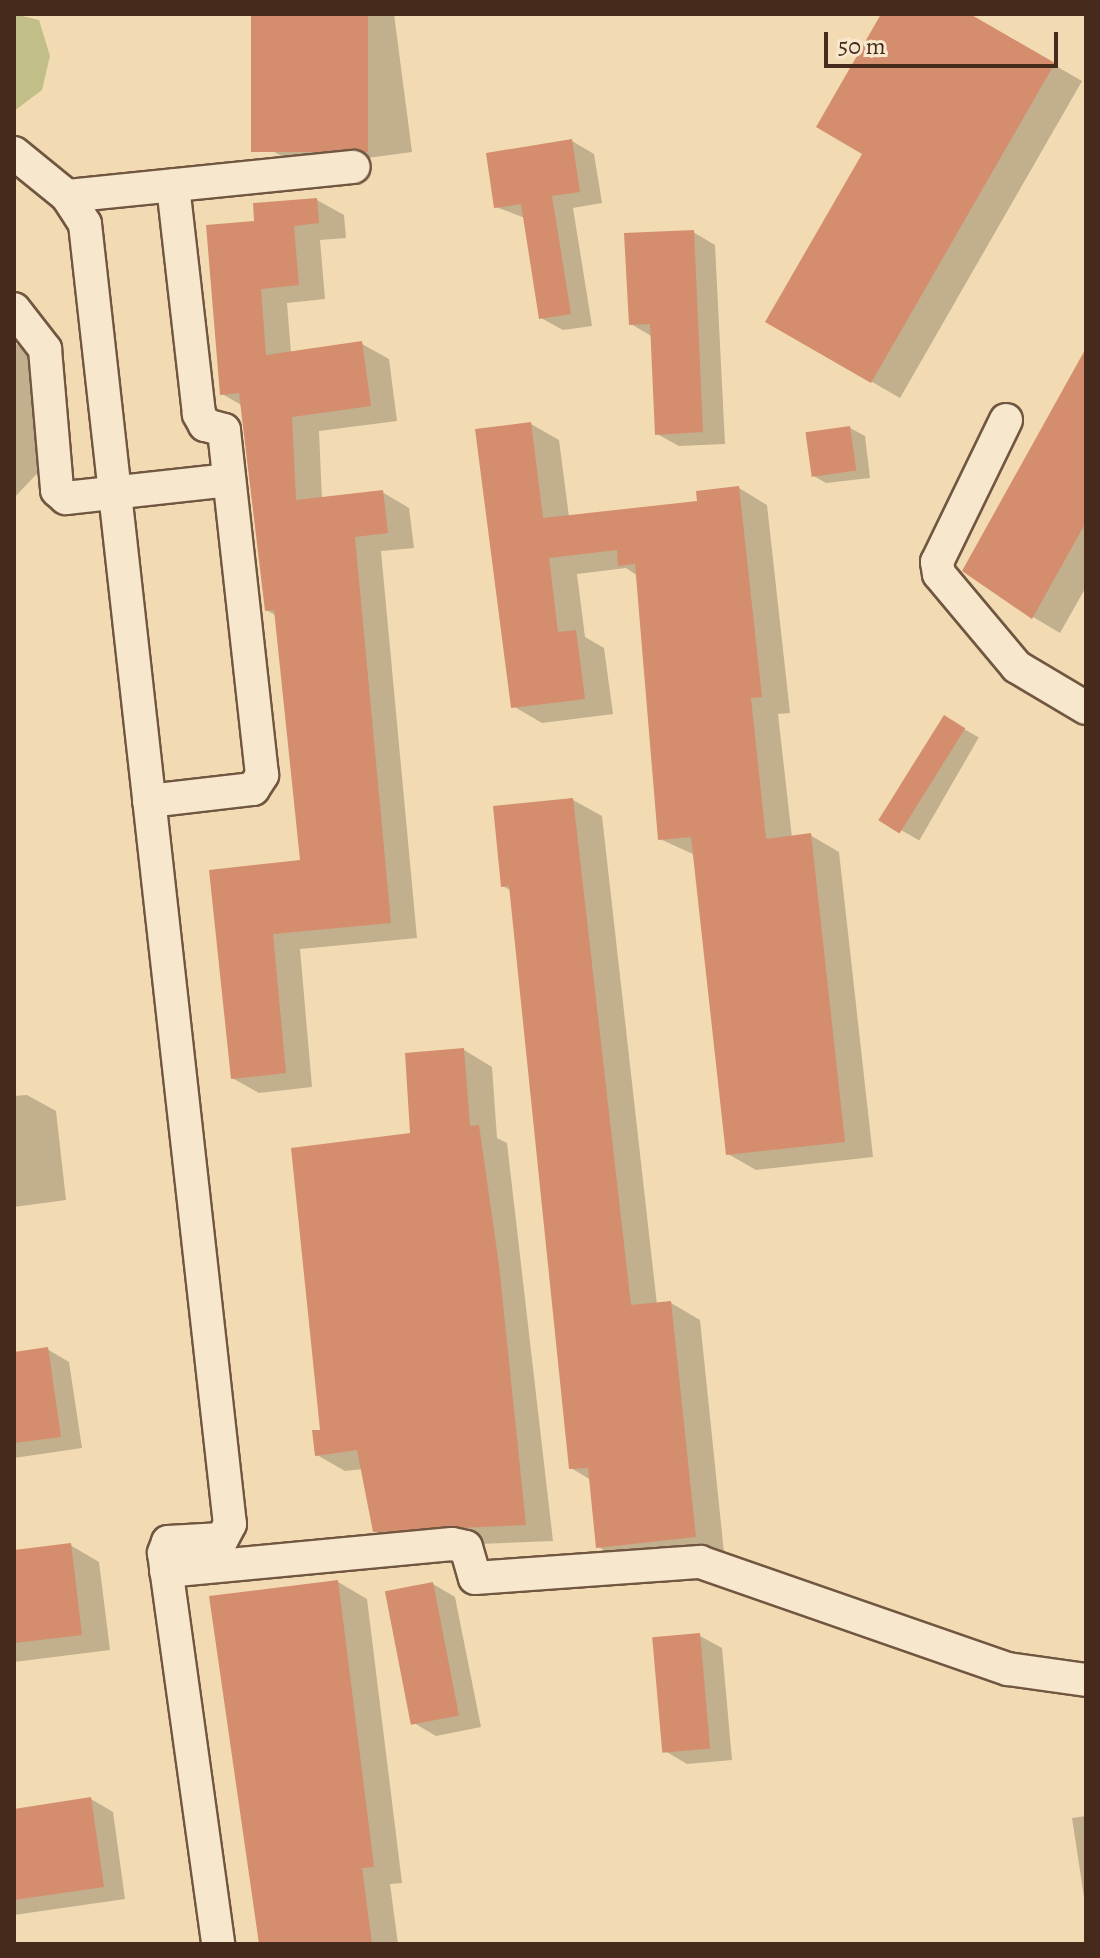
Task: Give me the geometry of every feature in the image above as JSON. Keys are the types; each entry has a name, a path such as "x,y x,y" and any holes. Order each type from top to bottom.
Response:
{"lane":[{"path":"14,153 67,196 85,224 230,1524 222,1539 168,1542 166,1571 218,1944"},
{"path":"67,196 354,167"},
{"path":"149,801 253,789 262,775 224,430 205,425 199,414 173,185"},
{"path":"14,309 45,349 57,490 66,498 229,480"},
{"path":"1006,420 937,562 939,574 1017,667 1086,708"},
{"path":"166,1571 452,1544 466,1547 475,1578 700,1562 1008,1669 1086,1680"}],"shaded area":[{"path":"14,14 39,20 50,56 42,90 14,111"}],"building":[{"path":"251,14 368,14 368,152 251,152"},
{"path":"881,14 970,14 1055,63 871,383 765,322 862,154 816,127"},
{"path":"572,139 580,192 552,196 571,314 539,319 521,204 494,208 486,153"},
{"path":"317,198 319,223 294,226 299,285 261,289 266,355 362,341 371,406 292,417 296,500 383,490 388,533 355,537 391,923 273,934 286,1073 231,1079 209,870 300,860 274,610 265,611 239,393 220,395 206,225 254,221 253,203"},
{"path":"694,230 703,432 655,435 650,324 629,325 624,233"},
{"path":"1086,348 1086,522 1032,619 962,571"},
{"path":"531,422 543,518 697,501 696,491 739,486 762,697 751,698 766,839 811,833 845,1142 726,1155 691,837 658,840 635,564 618,566 617,550 549,558 558,632 576,630 585,699 511,708 475,429"},
{"path":"850,426 856,471 812,477 805,432"},
{"path":"944,715 965,728 899,833 878,820"},
{"path":"573,798 631,1305 671,1301 696,1537 596,1548 588,1468 569,1469 509,886 501,887 493,806"},
{"path":"464,1048 470,1126 479,1125 499,1265 526,1525 373,1532 357,1450 315,1456 312,1430 320,1430 291,1148 410,1133 405,1053"},
{"path":"48,1347 61,1437 14,1443 14,1352"},
{"path":"71,1543 82,1635 14,1643 14,1550"},
{"path":"338,1580 374,1867 362,1868 372,1944 259,1944 209,1596"},
{"path":"433,1582 459,1716 411,1725 385,1591"},
{"path":"700,1633 710,1749 662,1753 652,1637"},
{"path":"91,1797 104,1887 14,1900 14,1809"}]}
